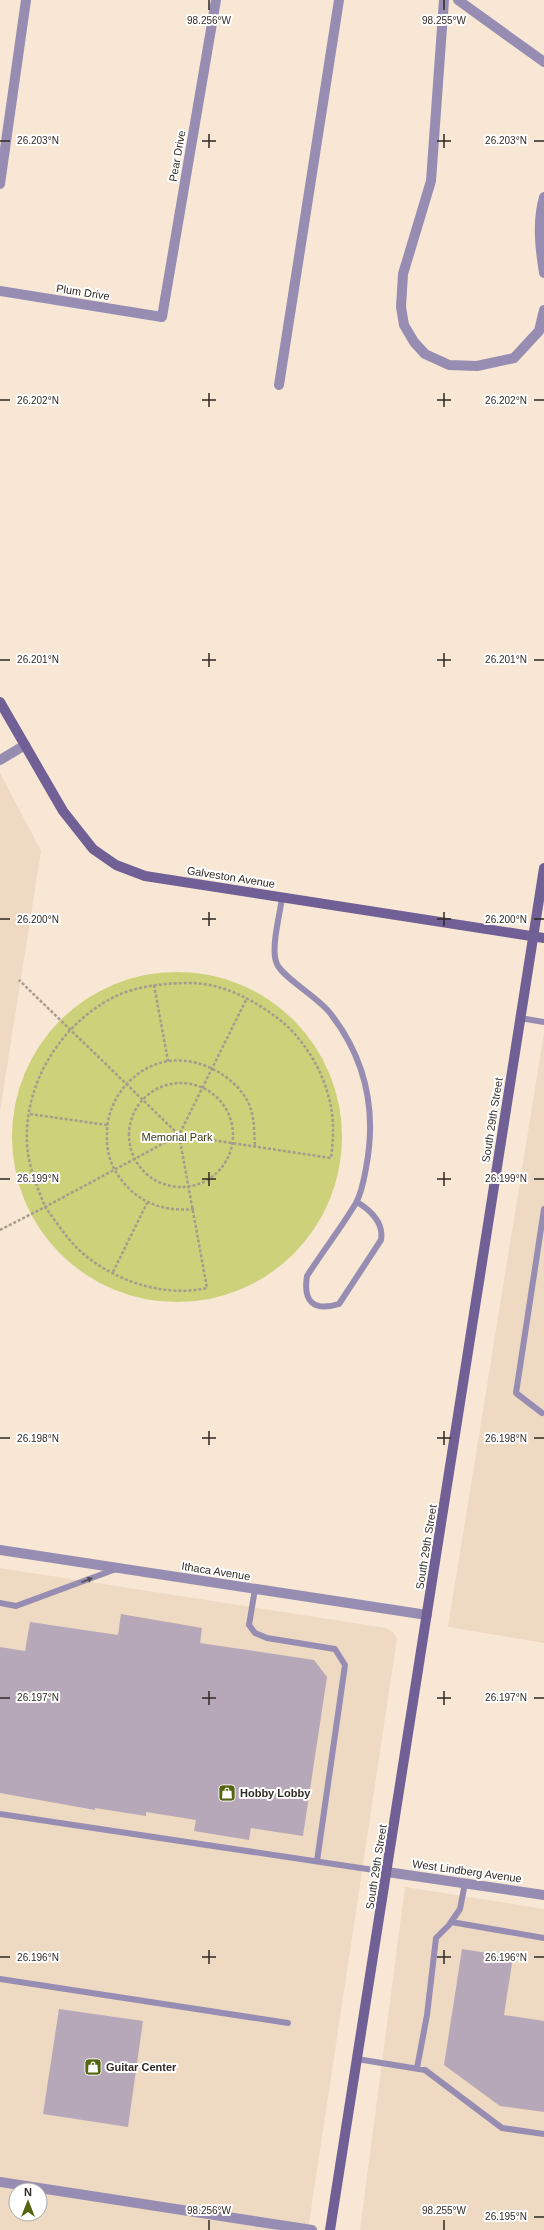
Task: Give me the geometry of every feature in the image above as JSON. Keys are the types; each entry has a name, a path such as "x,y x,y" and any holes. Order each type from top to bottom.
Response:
{"street":[{"path":"0,184 26,0"},
{"name":"Pear Drive","path":"162,317 216,0"},
{"path":"279,385 339,0"},
{"path":"444,0 431,181 403,274 401,307 404,325 414,342 425,354 449,365 477,366 514,358 539,331 544,310"},
{"path":"458,0 544,62"},
{"path":"544,196 540,212 540,250 544,273"},
{"name":"Plum Drive","path":"0,291 162,317"},
{"name":"Galveston Avenue","path":"0,702 63,812 93,849 116,865 145,876 539,937"},
{"path":"0,760 25,745"},
{"name":"South 29th Street","path":"330,2230 520,1018 539,937 544,868"},
{"name":"Ithaca Avenue","path":"0,1550 427,1615"},
{"name":"West Lindberg Avenue","path":"387,1872 544,1895"},
{"path":"0,2182 312,2230"}],"lane":[{"path":"282,898 275,949 277,964 331,1014 352,1050 366,1083 369,1104 369,1153 357,1202 307,1276 305,1290 307,1299 315,1305 327,1308 339,1304 381,1240 382,1232 376,1220 368,1209 357,1202"},
{"path":"520,1018 544,1022"},
{"path":"542,1413 516,1393 544,1209"},
{"path":"0,1603 16,1606 119,1568"},
{"path":"255,1589 249,1625 255,1632 267,1638 335,1649 345,1665 317,1861"},
{"path":"0,1814 387,1872"},
{"path":"417,2068 427,2015 436,1938 451,1922 460,1909 465,1883"},
{"path":"451,1922 544,1938"},
{"path":"0,1979 288,2023"},
{"path":"357,2059 425,2070 502,2128 544,2134"}],"path":[{"path":"19,980 70,1030 126,1083 179,1135 190,1186 207,1288 196,1290 161,1290 138,1284 113,1272 97,1264 77,1248 45,1207 34,1181 28,1153 30,1114 33,1094 40,1076 53,1051 70,1030 92,1011 116,996 154,985 190,982 226,990 247,998 266,1010 286,1026 304,1045 316,1066 330,1102 334,1130 331,1158 179,1135"},
{"path":"154,985 168,1061"},
{"path":"0,1230 179,1135 247,998"},
{"path":"194,1209 175,1210 147,1203 131,1190 114,1170 107,1146 107,1125 114,1102 126,1083 148,1069 168,1061 190,1062 212,1068 231,1081 247,1102 254,1122 255,1147"},
{"path":"184,1083 202,1088 215,1096 226,1110 232,1126 232,1144 227,1158 218,1171 205,1181 190,1186 172,1186 156,1181 142,1170 135,1159 129,1138 130,1121 138,1105 150,1093 166,1085 184,1083"},
{"path":"30,1114 107,1125"},
{"path":"113,1272 147,1203"}],"shaded area":[{"path":"0,773 41,851 0,1111"},
{"path":"544,1033 544,1643 448,1627"},
{"path":"0,1568 386,1628 393,1632 397,1638 308,2230 0,2230"},
{"path":"405,1887 544,1909 544,2230 360,2230"}],"green space":[{"name":"Memorial Park","path":"161,972 193,972 225,979 255,991 282,1009 305,1032 323,1059 330,1074 339,1105 342,1121 342,1153 339,1169 330,1200 323,1215 305,1242 282,1265 255,1283 225,1295 193,1302 161,1302 129,1295 99,1283 72,1265 49,1242 31,1215 19,1185 12,1153 12,1121 19,1089 31,1059 49,1032 72,1009 99,991 129,979"}],"building":[{"path":"121,1614 202,1628 200,1643 314,1660 327,1677 303,1836 251,1828 249,1840 194,1831 196,1820 146,1812 146,1816 95,1808 95,1810 0,1793 0,1647 25,1651 30,1622 118,1635"},
{"path":"462,1949 513,1957 504,2015 544,2021 544,2112 500,2106 444,2065"},
{"name":"Guitar Center","path":"59,2009 143,2021 128,2127 43,2114"}],"place":[{"name":"Hobby Lobby","path":"227,1793"},
{"name":"Guitar Center","path":"93,2067"}]}
